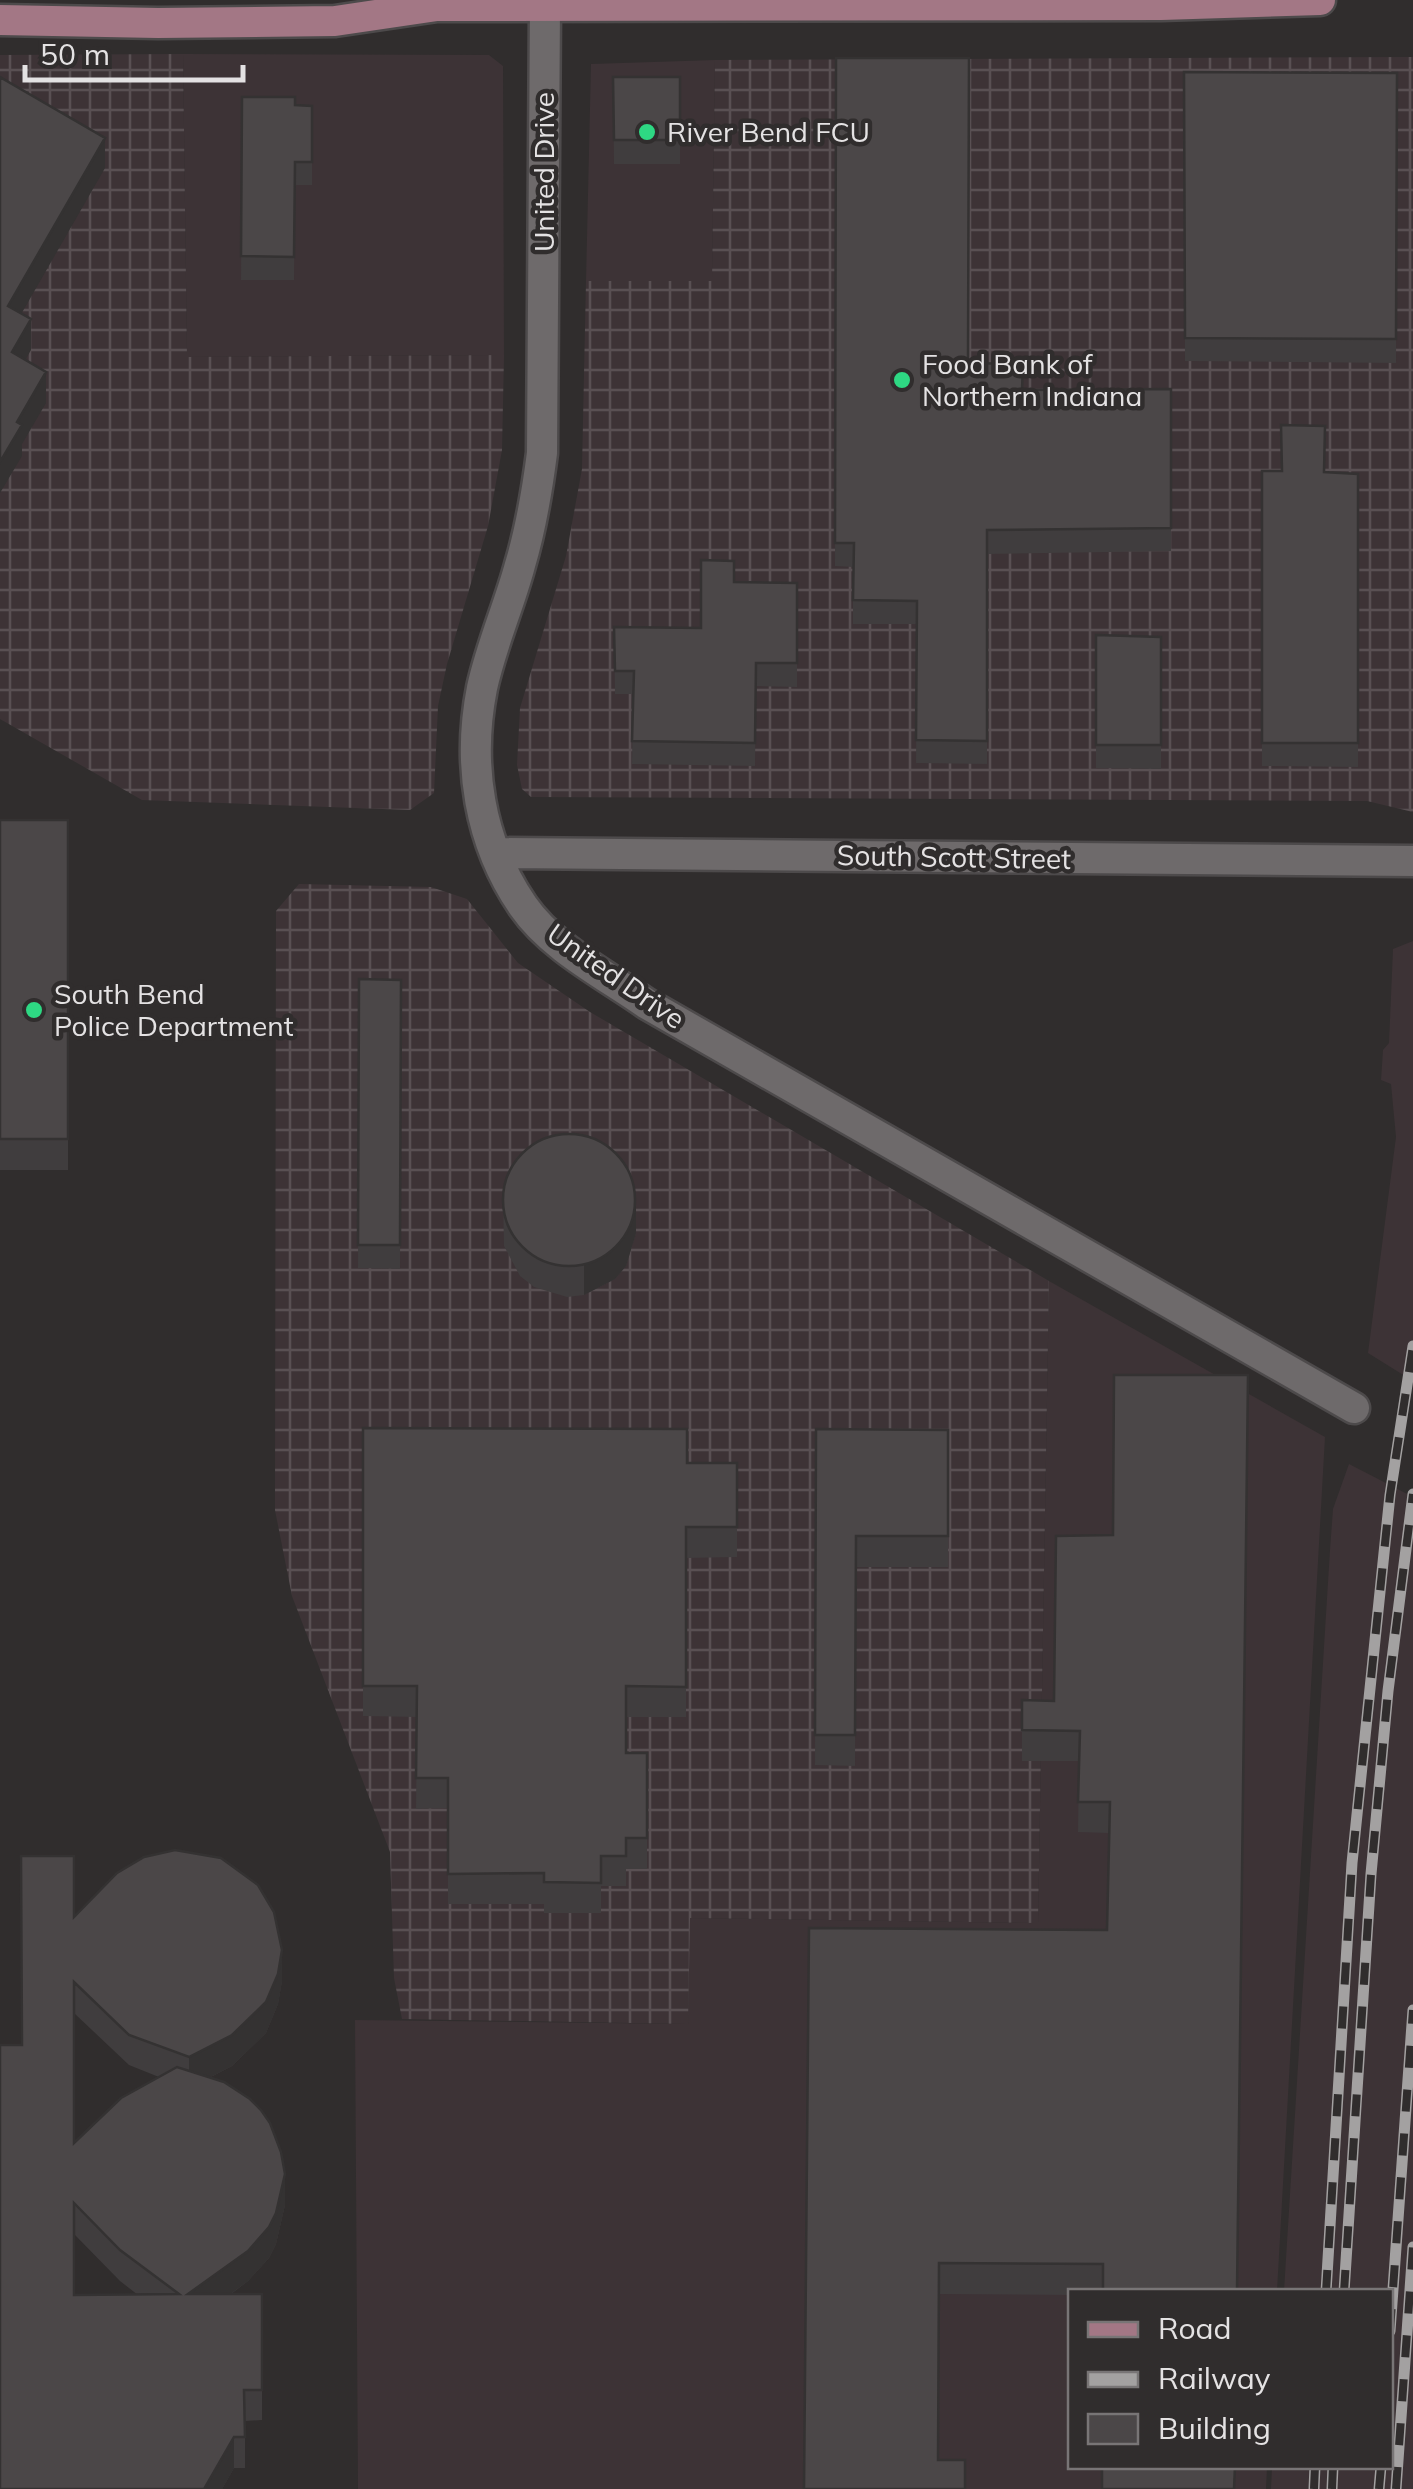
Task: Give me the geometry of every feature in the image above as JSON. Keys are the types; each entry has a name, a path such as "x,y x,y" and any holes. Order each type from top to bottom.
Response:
{"main road":[{"path":"402,0 437,6"},
{"path":"0,20 334,21 437,6 1320,0"}],"street":[{"name":"United Drive","path":"545,6 542,454 535,510 483,686 475,735 480,809 495,853 524,907 561,945 648,1004 1354,1408"},
{"name":"South Scott Street","path":"495,853 1413,861"}],"shaded area":[{"path":"183,54 489,55 503,66 504,355 187,357"},
{"path":"183,54 187,357 504,355 502,450 488,526 438,706 434,793 410,810 142,800 0,719 0,55"},
{"path":"1413,57 1413,812 1367,801 531,797 522,789 517,765 520,708 566,556 582,469 586,281 712,281 715,60"},
{"path":"715,60 712,281 586,281 591,64"},
{"path":"299,884 431,887 467,899 518,963 590,1012 1049,1281 1038,1923 690,1918 688,2024 402,2019 394,1978 390,1852 292,1596 275,1510 276,911"},
{"path":"1413,941 1413,1381 1368,1353 1396,1137 1391,1084 1381,1080 1383,1050 1389,1043 1393,949"},
{"path":"1049,1281 1325,1437 1277,2289 1068,2289 1068,2469 1267,2469 1266,2489 358,2489 355,2020 688,2024 689,1918 1038,1923"},
{"path":"1349,1464 1413,1497 1413,2489 1271,2489 1272,2469 1393,2469 1393,2289 1284,2289 1333,1509"}],"building":[{"path":"836,58 969,58 968,363 1023,364 1022,390 1171,389 1171,528 987,530 987,741 916,740 917,601 853,600 854,543 835,543"},
{"path":"1184,72 1397,73 1396,339 1185,338"},
{"path":"0,77 105,138 8,306 31,319 12,352 46,372 17,422 22,425 0,462"},
{"name":"River Bend FCU","path":"613,77 680,77 680,140 614,140"},
{"path":"242,97 295,97 295,105 312,106 312,162 295,162 294,257 241,256"},
{"path":"1281,425 1325,426 1324,472 1358,474 1358,743 1262,743 1262,471 1282,471"},
{"path":"701,560 734,561 734,582 797,583 797,663 756,663 755,743 632,741 634,671 615,671 614,627 701,628"},
{"path":"1096,635 1161,637 1161,745 1096,745"},
{"name":"South Bend Police Department","path":"0,820 68,820 68,1139 0,1139"},
{"path":"359,979 401,980 400,1245 358,1245"},
{"path":"569,1134 594,1139 615,1154 630,1175 635,1200 630,1225 615,1246 594,1261 569,1266 544,1261 523,1246 508,1225 503,1200 508,1175 523,1154 544,1139"},
{"path":"1114,1375 1248,1375 1237,2289 1103,2289 1103,2264 939,2263 938,2460 965,2460 965,2489 804,2489 809,1928 1107,1930 1110,1802 1078,1802 1080,1731 1022,1730 1022,1700 1054,1701 1056,1536 1113,1535"},
{"path":"363,1428 687,1429 687,1463 737,1463 737,1527 686,1527 686,1687 626,1686 626,1753 647,1753 647,1838 626,1838 626,1856 601,1856 601,1883 544,1882 544,1873 448,1874 448,1778 416,1778 417,1686 363,1686"},
{"path":"816,1429 948,1430 948,1536 856,1536 855,1735 815,1735"},
{"path":"175,1850 221,1858 258,1885 274,1912 282,1950 278,1974 266,2002 232,2035 189,2057 129,2035 74,1982 74,2143 121,2098 177,2067 224,2082 261,2110 281,2152 285,2174 276,2213 248,2251 188,2294 262,2294 262,2390 244,2390 245,2437 234,2437 204,2489 0,2489 0,2045 22,2045 21,1856 74,1856 74,1917 117,1873 144,1857","holes":["74,2203 120,2250 179,2294 74,2295"]},
{"path":"1102,2469 1235,2469 1234,2489 1102,2489"}],"railway":[{"path":"1326,2289 1352,1863 1390,1495 1413,1346"},
{"path":"1344,2289 1371,1874 1388,1691 1413,1494"},
{"path":"1393,2289 1413,2010"},
{"path":"1396,2489 1413,2247"},
{"path":"1314,2489 1315,2469"},
{"path":"1332,2489 1333,2469"},
{"path":"1379,2489 1381,2469"}],"place":[{"name":"River Bend FCU","path":"647,132"},
{"name":"Food Bank of Northern Indiana","path":"902,380"},
{"name":"South Bend Police Department","path":"34,1010"}]}
